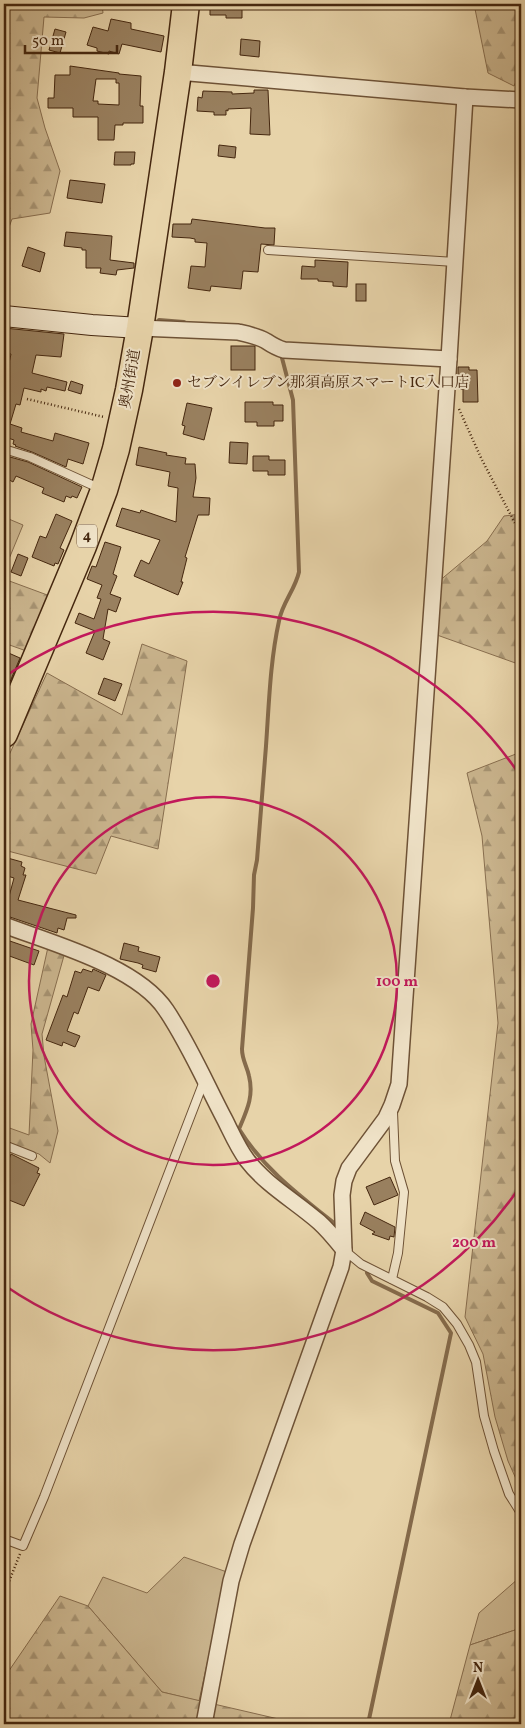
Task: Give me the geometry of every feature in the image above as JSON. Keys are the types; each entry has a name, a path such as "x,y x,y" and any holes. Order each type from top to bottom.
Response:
{"highway":[{"name":"奥州街道","path":"4,734 76,564 104,490 123,422 140,328 178,72 186,4"}],"main road":[{"path":"4,316 140,328"}],"street":[{"path":"178,72 464,97 521,100"},
{"path":"204,1724 231,1581 242,1544 341,1267 344,1250 342,1195 344,1181 349,1168 386,1118 399,1084 449,359 464,97"},
{"path":"140,328 238,332 251,335 284,350 449,359"},
{"path":"4,924 104,964 142,985 165,1008 184,1040 247,1160 260,1174 319,1222 344,1250"}],"lane":[{"path":"268,250 455,262"},
{"path":"4,449 30,457 104,490"},
{"path":"4,1539 23,1546 204,1081"},
{"path":"392,1105 394,1161 404,1192 398,1253 392,1280"},
{"path":"4,1145 32,1156"},
{"path":"344,1250 361,1264 443,1307 457,1324 476,1362 484,1416 494,1452 509,1494 521,1513"}],"path":[{"path":"447,383 482,460 521,532"},
{"path":"27,399 123,422"},
{"path":"4,1594 23,1546"}],"green space":[{"path":"4,4 102,4 103,13 84,18 44,17 37,98 60,171 50,213 12,219 4,241"},
{"path":"474,4 521,4 521,71 514,86 488,73"},
{"path":"521,514 521,665 437,635 438,582 487,541 504,516"},
{"path":"4,517 23,525 4,571"},
{"path":"4,579 50,596 32,653 4,643"},
{"path":"142,644 187,661 158,849 111,836 96,874 4,850 4,766 47,673 122,715"},
{"path":"521,752 521,1490 508,1461 495,1417 483,1354 465,1317 498,1023 482,836 467,773"},
{"path":"48,947 65,952 42,1034 44,1056 58,1131 50,1163 39,1154 4,1142 4,1126 29,1135 33,1050 31,1024"},
{"path":"184,1557 227,1572 199,1701 162,1692 88,1606 103,1577 147,1593"},
{"path":"521,1565 521,1628 470,1645 479,1613 519,1578"},
{"path":"60,1596 88,1606 162,1692 300,1724 4,1724 4,1678"},
{"path":"521,1628 521,1724 449,1724 470,1645"}],"building":[{"path":"210,4 242,4 242,18 210,15"},
{"path":"111,19 131,23 131,29 164,36 161,52 122,44 119,54 109,51 109,54 97,51 97,48 87,45 93,27 108,31"},
{"path":"55,29 66,32 60,53 49,50"},
{"path":"241,39 260,41 259,57 240,55"},
{"path":"70,66 141,76 140,106 143,106 143,123 115,125 114,140 98,140 98,117 73,117 73,108 48,108 48,98 54,98 55,75 70,75","holes":["96,79 116,79 116,83 119,83 119,105 98,104 98,101 93,101"]},
{"path":"254,90 268,90 270,135 250,134 251,108 228,109 228,111 226,110 226,115 214,115 214,112 197,111 198,97 202,98 203,91 232,92 232,94 254,93"},
{"path":"219,145 236,147 235,158 218,156"},
{"path":"115,152 135,152 134,164 114,165"},
{"path":"70,180 105,184 102,203 67,198"},
{"path":"192,219 275,228 274,245 261,244 258,272 243,271 241,289 211,286 210,291 188,288 191,266 205,267 207,243 195,242 195,239 190,238 172,237 173,224 191,224"},
{"path":"66,232 112,236 110,260 134,263 134,268 117,270 116,275 100,273 101,268 86,268 86,250 64,246"},
{"path":"28,247 45,253 40,272 22,266"},
{"path":"315,260 348,262 347,287 333,286 333,282 318,281 318,279 301,279 302,266 315,267"},
{"path":"356,284 366,284 366,301 356,301"},
{"path":"4,328 64,334 61,357 36,355 32,373 67,382 65,391 47,387 46,391 41,389 41,392 24,388 20,405 16,404 10,424 22,428 21,432 53,441 55,433 89,443 83,464 68,459 66,467 15,446 13,444 14,440 8,438 8,434 7,437 4,437 4,382 11,354 4,353"},
{"path":"231,346 255,346 255,370 231,370"},
{"path":"458,367 469,367 469,370 477,370 478,402 463,402 463,389 458,389"},
{"path":"71,381 83,385 81,394 68,390"},
{"path":"245,402 273,402 273,405 283,405 283,421 274,421 274,426 257,426 257,422 245,422"},
{"path":"187,403 212,408 204,440 183,434 185,426 182,425"},
{"path":"230,442 248,443 247,464 229,463"},
{"path":"139,447 167,453 166,455 186,458 185,464 195,464 196,478 193,497 210,498 209,515 198,515 185,557 187,558 181,582 183,582 178,595 134,576 141,560 149,564 160,540 116,526 122,508 140,513 141,510 176,522 178,488 168,486 170,472 136,465"},
{"path":"253,456 269,456 269,460 285,460 285,475 268,475 268,471 253,471"},
{"path":"10,457 28,462 82,487 77,498 66,496 64,502 42,493 44,488 16,476 13,482 4,477 4,470"},
{"path":"56,514 72,521 60,548 64,550 58,564 55,563 54,566 32,557 40,536 46,538"},
{"path":"105,542 121,547 113,574 117,576 110,594 121,598 116,612 108,609 103,639 110,642 103,660 86,653 95,631 75,623 79,613 94,619 101,599 97,598 102,585 87,579 92,566 96,567"},
{"path":"18,554 28,558 21,576 11,572"},
{"path":"4,651 20,658 4,696"},
{"path":"104,678 122,684 115,701 98,694"},
{"path":"4,857 22,862 21,866 25,868 23,875 26,875 18,900 76,915 76,918 67,918 64,930 58,928 57,933 4,915 14,878 4,875"},
{"path":"4,939 39,951 34,965 4,954"},
{"path":"124,943 139,947 138,951 160,957 156,972 142,968 143,965 138,963 120,959"},
{"path":"83,969 92,972 93,969 106,975 99,991 88,987 78,1014 74,1012 67,1031 80,1036 75,1047 63,1042 62,1046 46,1040 63,995 67,997 75,971 81,973"},
{"path":"11,1154 39,1168 37,1173 40,1174 24,1206 4,1198 4,1172"},
{"path":"390,1177 398,1195 374,1205 366,1187"},
{"path":"365,1212 395,1227 394,1237 390,1236 389,1240 372,1234 375,1232 360,1224"}],"waterway":[{"path":"159,320 184,322"},
{"path":"282,358 293,400 299,572 281,614 272,667 257,860 254,875 242,1049 251,1090 247,1109 239,1129 270,1168 334,1223"},
{"path":"367,1273 372,1281 438,1313 451,1333 368,1724"}],"place":[{"name":"セブンイレブン那須高原スマートIC入口店","path":"177,383"}]}
